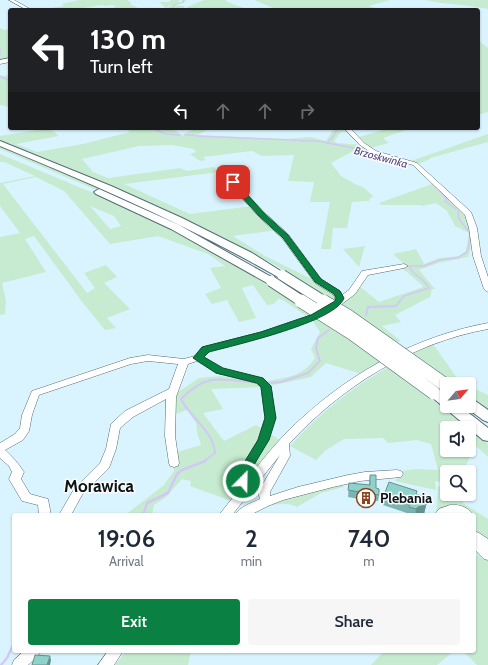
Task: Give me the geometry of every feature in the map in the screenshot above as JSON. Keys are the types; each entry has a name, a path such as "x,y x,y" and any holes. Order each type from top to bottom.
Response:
{"highway":[{"path":"0,143 106,186 159,210 231,246 440,398"},
{"path":"0,151 154,217 225,254 277,278 354,320 440,381"},
{"path":"476,408 488,417"},
{"path":"459,413 488,436"}],"street":[{"path":"11,0 26,8"},
{"path":"349,130 362,144 374,152 415,164 468,214 473,228 477,256 488,288"},
{"path":"221,172 241,191 262,215 285,236 318,281 337,293 340,298 339,302"},
{"path":"0,448 19,437 25,428 26,415 35,393 130,361 148,358 184,362 198,358 206,350 264,334 314,317 339,302 352,292 365,273 404,266"},
{"path":"227,513 305,421 331,398 381,365 412,349 439,338 474,328 488,326"},
{"path":"198,358 219,371 244,378 259,380 266,386 270,418 263,440 242,476 243,481 250,486"},
{"path":"174,463 170,436 170,397 184,362"},
{"path":"66,513 78,492 105,465 111,449 115,427 129,414 173,391"},
{"path":"269,501 265,498 264,492 284,456 284,445"},
{"path":"0,452 13,462 18,472 15,479 26,498 44,502 45,513"},
{"path":"245,513 256,505 269,501 362,477 397,474"},
{"path":"446,513 453,509 462,513"},
{"path":"476,534 484,546"},
{"path":"476,537 484,546"},
{"path":"19,665 32,653"},
{"path":"105,665 114,653"}],"green space":[{"path":"79,0 128,0 131,3 130,4 138,8 111,8 116,7 113,5 102,5 83,8 51,8 64,6 62,4"},
{"path":"170,0 180,0 178,3 182,2 182,0 187,1 176,5 184,6 184,8 168,8 171,4 166,8 159,2 170,2"},
{"path":"204,0 228,0 225,1 244,8 187,8"},
{"path":"254,0 390,0 369,6 376,8 273,8"},
{"path":"425,0 488,0 488,9 441,3"},
{"path":"0,28 4,30 8,29 8,60 0,61"},
{"path":"480,42 488,48 488,112 480,114"},
{"path":"0,75 8,75 8,107 0,105"},
{"path":"37,130 52,130 59,136 16,144 37,152 83,144 130,132 128,130 174,130 184,136 183,134 192,130 207,130 198,135 286,139 311,137 326,141 333,130 347,130 348,131 341,132 334,141 337,143 363,145 383,156 406,161 387,159 357,149 331,163 341,176 363,187 374,197 370,198 369,201 352,202 347,228 333,228 331,249 321,249 330,202 310,202 314,182 288,181 294,155 262,156 252,151 203,157 206,160 200,161 190,154 196,152 194,149 172,145 139,146 82,159 93,172 108,178 180,168 187,171 213,167 219,172 124,184 190,214 252,206 277,230 233,236 265,256 316,281 337,295 335,302 255,254 172,212 0,140 0,136"},
{"path":"383,130 406,130 383,138 389,143 370,148 359,137"},
{"path":"488,134 488,142 430,158 418,164 411,161"},
{"path":"0,145 112,191 212,238 216,244 206,242 127,203 0,149"},
{"path":"0,154 141,214 220,256 316,314 309,318 283,300 278,299 274,304 267,305 253,285 242,288 256,318 239,322 227,300 212,304 205,294 221,288 210,268 225,266 208,254 158,236 110,244 64,191 36,177 3,184 87,293 95,288 84,273 106,265 117,277 104,283 130,309 107,318 116,328 105,330 83,303 34,236 25,239 46,272 2,283 6,301 5,314 0,315 0,237 20,233 0,206 0,183 35,176 4,162 0,162","holes":["90,206 114,216 121,226 110,229"]},
{"path":"414,164 463,212 470,228 471,246 468,257 438,263 419,270 435,289 432,289 430,297 395,315 401,322 382,326 401,341 397,342 339,304 358,291 358,285 379,302 423,287 402,268 406,266 393,254 416,249 424,264 440,258 459,256 466,251 469,233 455,226 447,211 436,203 422,206 382,205 379,203 432,184 412,165"},
{"path":"365,246 359,267 343,249"},
{"path":"316,319 325,321 383,361 361,374 326,363 311,377 269,386 267,381 300,373 315,358 311,349 320,332 312,320"},
{"path":"433,344 456,377 446,377 413,353"},
{"path":"390,366 440,406 440,413 449,413 459,421 440,421 440,457 470,457 466,465 440,465 440,482 435,481 436,490 395,481 401,471 418,469 438,470 431,444 417,440 388,443 383,438 344,439 326,450 316,460 290,446 324,412 362,384"},
{"path":"221,376 259,382 260,387 211,389 223,409 203,413 224,441 256,425 263,429 248,462 236,476 232,484 238,493 231,501 190,486 191,481 182,479 166,497 154,505 152,513 128,513 164,485 174,471 170,454 201,445 196,423 187,410 173,415 174,395 199,378"},
{"path":"476,389 488,395 488,409 476,400"},
{"path":"269,433 281,441 250,478 246,477 262,452"},
{"path":"476,434 488,444 488,457 476,446"},
{"path":"342,485 344,487 321,493 297,507 281,504 255,511 262,506 316,490"},
{"path":"438,486 440,486 440,501 463,501 463,503 488,519 488,665 477,665 465,653 476,653 476,557 478,555 476,554 476,513 436,513"},
{"path":"124,653 191,653 188,665 115,665"},
{"path":"382,653 452,653 437,665 371,665"}],"building":[{"path":"370,475 376,475 376,488 379,489 379,495 370,494 369,499 366,498 365,500 359,499 360,492 348,490 349,483 370,485"},
{"path":"389,482 417,491 416,494 424,497 427,502 426,505 416,509 409,507 410,504 384,495"},
{"path":"35,655 50,656 47,665 32,665"}],"waterway":[{"name":"Brzoskwinka","path":"174,8 173,5 184,2 183,0"},
{"path":"0,48 0,55"},
{"path":"2,78 8,80"},
{"path":"156,130 166,134 180,135"},
{"name":"Brzoskwinka","path":"327,143 337,130"},
{"path":"185,135 194,135"},
{"path":"196,136 315,141 327,143"},
{"name":"Brzoskwinka","path":"327,143 360,149 395,160"},
{"name":"Brzoskwinka","path":"432,183 447,199 445,201 456,209"},
{"name":"Brzoskwinka","path":"458,211 459,219 470,233 469,242"},
{"name":"Brzoskwinka","path":"399,302 404,296 429,288 409,266 424,266 439,260 457,258 467,252 469,244"},
{"name":"Brzoskwinka","path":"366,315 368,307 396,306 400,301"},
{"name":"Brzoskwinka","path":"269,383 281,382 308,373 320,361 316,348 318,338 329,330"},
{"name":"Brzoskwinka","path":"204,462 215,453 213,445 206,431 190,413 181,399 200,384 216,379 258,383"},
{"name":"Brzoskwinka","path":"144,513 147,503 168,493 177,474 182,470 204,462"},
{"name":"Brzoskwinka","path":"1,665 7,658 12,647"}],"place":[{"name":"Plebania","path":"366,498"}],"district":[{"name":"Morawica","path":"99,486"}],"route":[{"path":"233,182 254,207 285,236 297,250 318,281 329,287 340,296 339,302 314,317 264,334 206,350 201,353 198,358 219,371 249,379 259,380 266,386 270,418 263,440 242,476 243,481"}]}
